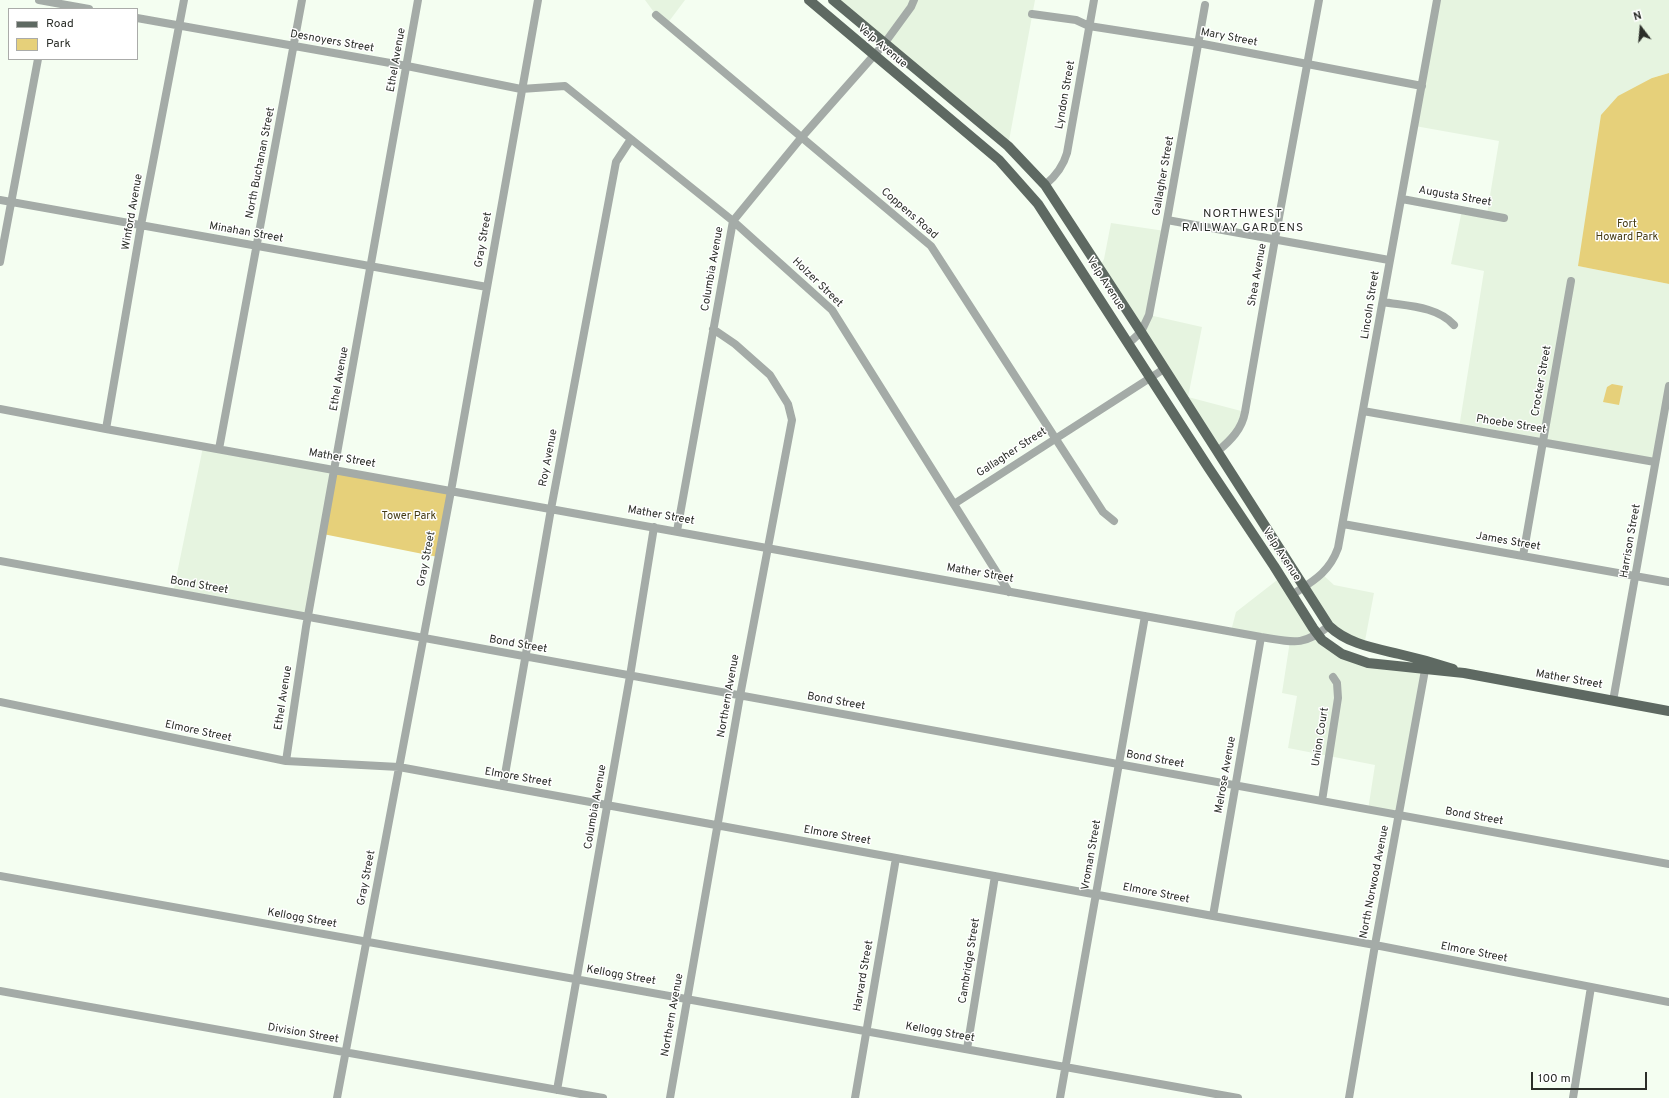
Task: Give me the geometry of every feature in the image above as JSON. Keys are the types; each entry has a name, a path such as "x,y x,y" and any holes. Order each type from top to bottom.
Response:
{"main road":[{"name":"Velp Avenue","path":"808,0 989,151 1013,174 1048,218 1318,635"},
{"name":"Velp Avenue","path":"833,0 1008,146 1045,185 1218,451 1329,626"},
{"name":"Mather Street","path":"1329,626 1347,638 1362,645 1439,664 1464,673"},
{"name":"Mather Street","path":"1318,635 1342,654 1361,662 1464,673 1669,711"}],"street":[{"path":"39,0 49,4 81,8"},
{"name":"Winford Avenue","path":"106,429 141,225 184,0"},
{"name":"North Buchanan Street","path":"219,449 302,0"},
{"name":"Ethel Avenue","path":"286,761 308,618 372,266 418,0"},
{"name":"Gray Street","path":"337,1098 423,639 538,0"},
{"name":"Columbia Avenue","path":"677,531 733,221 801,138 884,44 911,7 914,0"},
{"name":"Lyndon Street","path":"1045,185 1055,177 1062,167 1067,153 1094,0"},
{"name":"Shea Avenue","path":"1218,451 1236,435 1244,419 1275,239 1319,0"},
{"name":"Lincoln Street","path":"1292,595 1316,580 1331,564 1338,548 1364,412 1389,260 1402,199 1437,0"},
{"name":"Gallagher Street","path":"1129,343 1141,332 1149,315 1205,5"},
{"name":"Mary Street","path":"1032,14 1076,20 1089,26 1198,43 1422,86"},
{"name":"Coppens Road","path":"656,16 931,246 1056,437 1103,512 1114,521"},
{"name":"Desnoyers Street","path":"138,18 407,66 523,89"},
{"path":"0,262 38,60"},
{"name":"Holzer Street","path":"523,89 565,86 733,221 832,310 1009,592"},
{"name":"Roy Avenue","path":"503,786 551,509 616,162 631,139"},
{"name":"Augusta Street","path":"1402,199 1504,218"},
{"name":"Minahan Street","path":"0,200 487,287"},
{"path":"1167,220 1389,260"},
{"name":"Crocker Street","path":"1523,556 1570,281"},
{"path":"1383,302 1435,312 1445,316 1454,325"},
{"name":"Northern Avenue","path":"670,1098 740,696 792,420 788,404 770,375 735,344 713,329"},
{"name":"Gallagher Street","path":"954,504 1056,437 1164,369"},
{"name":"Harrison Street","path":"1613,701 1655,462 1666,425 1669,386"},
{"name":"Mather Street","path":"0,409 1261,637 1297,642 1307,640 1318,635 1329,626"},
{"name":"Phoebe Street","path":"1364,412 1543,441 1655,462"},
{"name":"James Street","path":"1343,524 1669,582"},
{"name":"Columbia Avenue","path":"557,1090 630,676 654,527"},
{"name":"Bond Street","path":"0,561 1669,864"},
{"name":"Vroman Street","path":"1060,1098 1145,616"},
{"name":"Melrose Avenue","path":"1212,916 1261,637"},
{"name":"North Norwood Avenue","path":"1349,1098 1375,944 1425,670"},
{"name":"Union Court","path":"1322,801 1338,698 1337,682 1333,677"},
{"name":"Elmore Street","path":"0,702 286,761 399,767 1212,916 1375,944 1669,1002"},
{"name":"Harvard Street","path":"855,1098 896,858"},
{"name":"Kellogg Street","path":"0,876 1238,1098"},
{"name":"Cambridge Street","path":"967,1049 995,876"},
{"path":"1573,1098 1591,987"},
{"name":"Division Street","path":"0,991 603,1098"}],"shaded area":[{"path":"645,0 685,0 667,24 656,15"},
{"path":"833,0 1035,0 1008,146"},
{"path":"1437,0 1669,0 1669,73 1652,78 1579,266 1669,284 1669,386 1655,462 1459,428 1484,271 1451,264 1462,210 1487,214 1499,141 1415,126"},
{"path":"1111,223 1165,231 1149,315 1202,327 1188,397 1245,412 1244,419 1218,451 1099,268 1104,259"},
{"path":"203,447 335,470 308,618 173,593"},
{"path":"1322,574 1334,585 1374,593 1364,646 1339,634 1304,587"},
{"path":"1281,577 1313,628 1342,654 1425,670 1399,815 1368,810 1375,765 1288,748 1297,696 1282,693 1290,641 1231,631 1236,612"}],"green space":[{"name":"Fort Howard Park","path":"1669,73 1669,284 1578,266 1601,115 1618,96 1652,78"},
{"path":"1612,384 1623,386 1619,405 1603,402 1607,387"},
{"name":"Tower Park","path":"335,470 451,491 438,557 323,534"}],"district":[{"name":"NORTHWEST RAILWAY GARDENS","path":"1243,222"}]}
